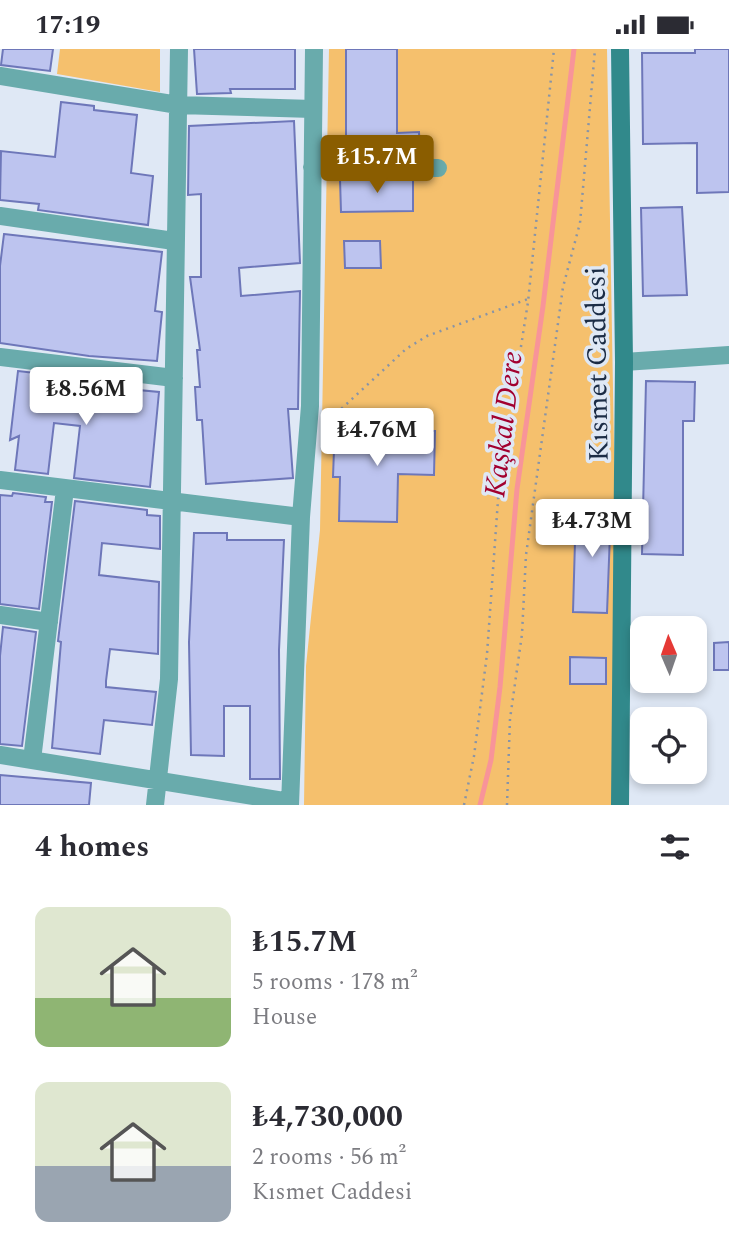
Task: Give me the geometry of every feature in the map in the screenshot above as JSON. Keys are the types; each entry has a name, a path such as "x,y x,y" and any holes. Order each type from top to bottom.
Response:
{"main road":[{"name":"Kısmet Caddesi","path":"620,49 624,362 620,805"}],"street":[{"path":"155,805 169,679 179,49"},
{"path":"0,755 158,779 290,803 301,517 307,440 314,49"},
{"path":"0,76 178,105 313,109"},
{"path":"312,167 438,168"},
{"path":"0,216 174,241"},
{"path":"624,362 729,355"},
{"path":"0,357 174,378"},
{"path":"0,481 301,517"},
{"path":"32,760 65,489"},
{"path":"0,615 49,622"}],"path":[{"path":"464,805 474,756 487,654 499,486 528,299 555,49"},
{"path":"507,805 510,719 522,634 526,555 563,287 580,223 595,49"},
{"path":"307,440 406,349 458,322 528,299"}],"shaded area":[{"path":"60,49 160,49 160,92 57,74"},
{"path":"329,49 607,49 615,503 612,805 304,805 306,666 320,530"}],"building":[{"path":"3,49 53,49 50,71 1,65"},
{"path":"194,49 295,49 295,89 230,89 231,93 197,94"},
{"path":"346,49 397,49 397,133 419,132 420,156 346,156"},
{"path":"695,49 729,49 729,192 697,193 697,143 643,144 642,53 695,53"},
{"path":"61,102 94,106 94,110 137,115 131,173 153,176 148,225 38,210 39,204 0,200 1,151 55,157"},
{"path":"294,121 300,263 239,268 241,296 300,291 298,409 288,409 293,478 206,484 202,420 197,420 195,387 200,387 197,350 200,350 190,277 201,277 201,194 188,195 189,126"},
{"path":"340,179 413,179 413,211 341,212"},
{"path":"682,207 687,295 643,296 641,208"},
{"path":"4,234 162,252 155,311 162,312 157,361 89,356 0,343 0,266"},
{"path":"344,241 380,241 381,268 345,268"},
{"path":"18,371 87,379 86,385 159,392 150,487 74,478 80,426 54,423 48,474 15,470 19,436 10,440"},
{"path":"646,381 695,382 694,421 683,421 683,555 642,554"},
{"path":"335,422 384,423 384,430 435,431 434,475 398,474 397,522 339,521 340,477 333,477"},
{"path":"13,493 46,497 45,502 52,502 39,609 0,604 0,495 12,496"},
{"path":"75,501 147,510 147,515 160,516 160,549 102,543 99,575 159,582 158,654 110,649 106,681 106,687 156,692 152,725 104,720 100,754 52,748 61,642 58,641"},
{"path":"576,506 611,507 607,613 573,612"},
{"path":"194,533 227,533 227,540 284,540 279,650 280,779 250,779 250,706 224,706 224,756 191,755 189,642"},
{"path":"3,627 36,632 22,746 0,744 0,656"},
{"path":"729,642 729,670 714,670 714,643"},
{"path":"570,657 606,658 606,684 570,684"},
{"path":"0,775 91,783 89,805 0,805"}],"waterway":[{"name":"Kaşkal Dere","path":"480,805 491,760 517,489 543,306 574,49"}]}
